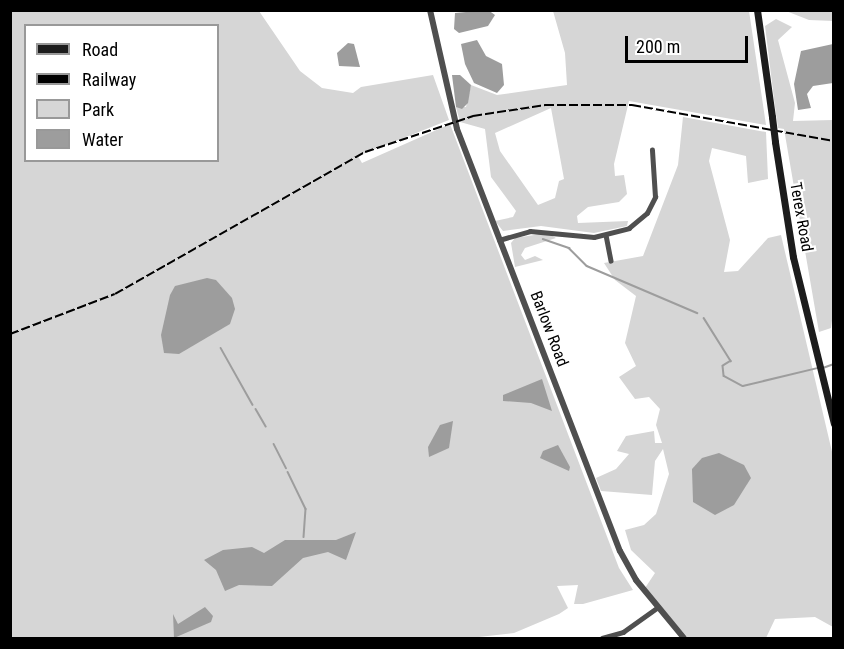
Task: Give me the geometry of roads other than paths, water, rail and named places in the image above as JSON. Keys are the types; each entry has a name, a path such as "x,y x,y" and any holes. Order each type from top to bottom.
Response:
{"main road":[{"name":"Terex Road","path":"757,10 794,257 834,424"}],"street":[{"name":"Barlow Road","path":"430,10 453,120 620,551 658,607 684,639"},
{"path":"499,240 539,230 606,236 629,228 650,210 656,185 652,150"},
{"path":"606,236 611,261"},
{"path":"602,639 623,632 658,607"}],"water":[{"path":"488,10 495,15 488,26 459,33 454,29 455,13"},
{"path":"477,40 486,56 502,64 504,85 497,93 474,83 465,64 461,44"},
{"path":"348,43 354,44 360,67 339,66 337,53"},
{"path":"833,44 833,83 813,86 807,94 811,108 798,110 794,84 801,51"},
{"path":"452,75 460,75 471,85 468,103 462,109 456,107"},
{"path":"207,278 216,280 232,298 235,309 230,324 179,354 164,353 161,335 170,295 175,286"},
{"path":"542,379 552,411 531,403 503,401 503,395"},
{"path":"453,421 449,448 429,457 428,447 440,425"},
{"path":"558,445 570,467 569,471 540,458 543,451"},
{"path":"719,453 744,465 751,478 734,505 715,515 693,502 692,469 702,458"},
{"path":"356,532 346,560 328,552 303,558 272,586 239,585 225,591 216,570 204,560 223,550 252,547 264,553 285,540 336,540"},
{"path":"205,607 213,616 211,622 174,638 173,614 178,624"}],"waterway":[{"path":"543,239 569,248 587,266 697,313"},
{"path":"704,318 731,361 723,366 724,376 743,386 818,368"},
{"path":"221,348 253,405"},
{"path":"823,368 834,364"},
{"path":"256,409 266,426"},
{"path":"274,444 286,468"},
{"path":"288,472 306,509 304,537"}],"railway":[{"path":"10,334 115,294 365,152 473,116 545,105 632,105 834,141"}]}
